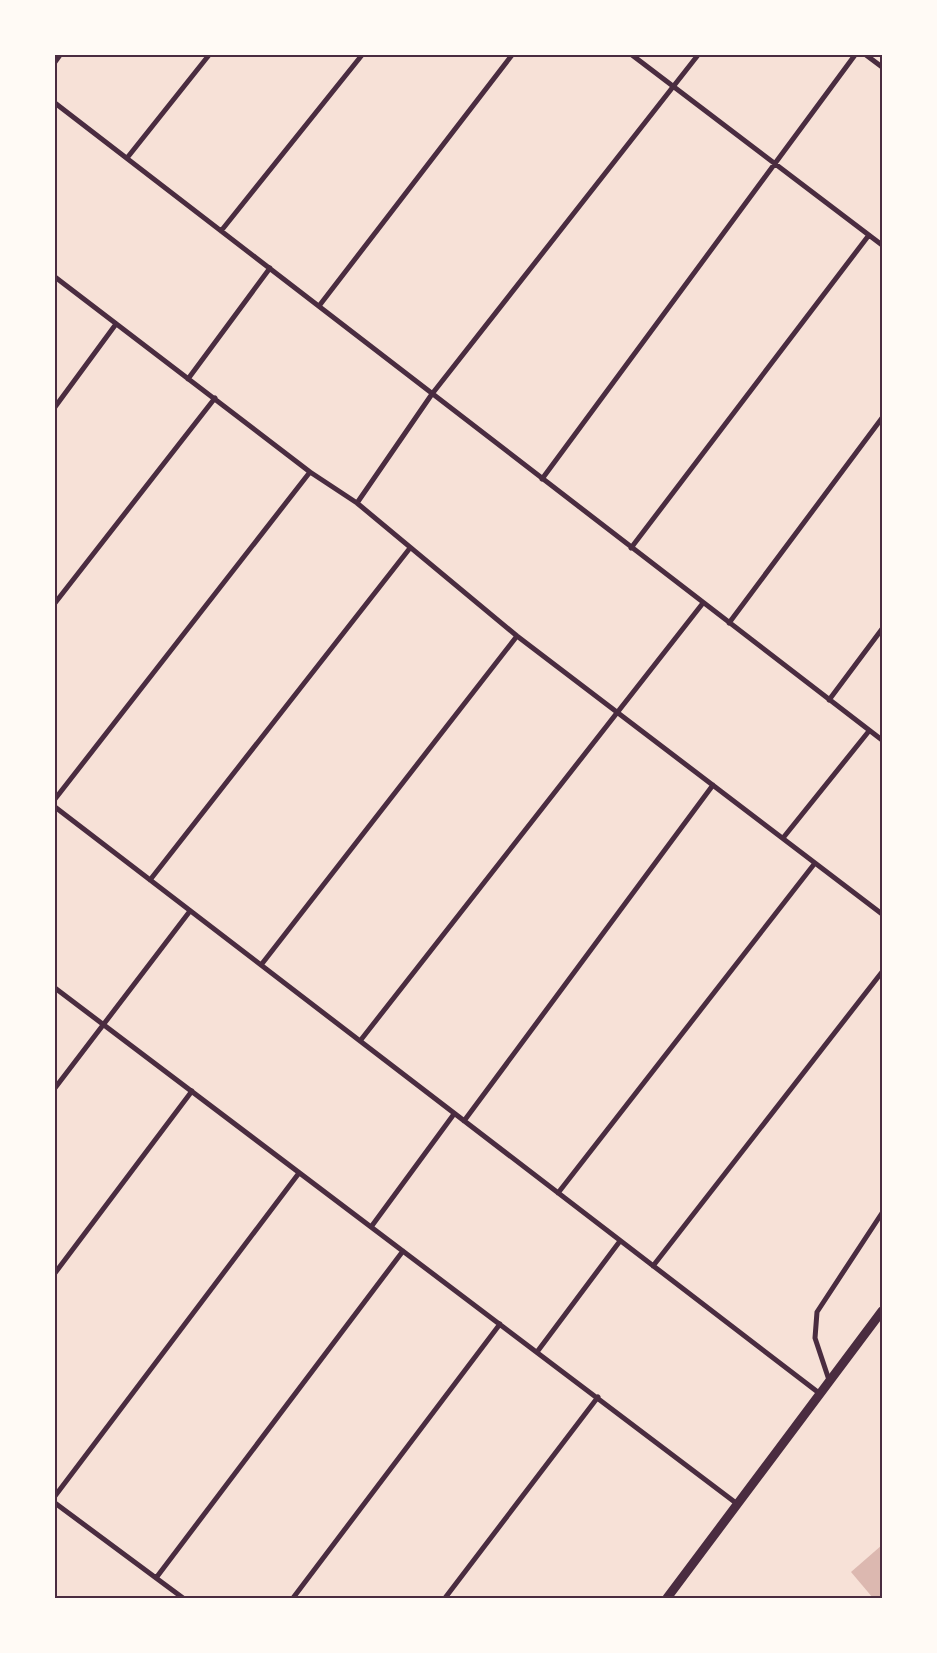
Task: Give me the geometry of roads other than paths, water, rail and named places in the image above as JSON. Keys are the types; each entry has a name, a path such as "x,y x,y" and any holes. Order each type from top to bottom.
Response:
{"street":[{"path":"55,62 60,55"},
{"path":"127,158 209,55"},
{"path":"221,231 362,55"},
{"path":"319,306 512,55"},
{"path":"632,55 882,245"},
{"path":"357,503 432,394 698,55"},
{"path":"542,479 855,55"},
{"path":"866,55 882,67"},
{"path":"55,103 882,740"},
{"path":"632,548 869,235"},
{"path":"188,379 270,268"},
{"path":"55,277 310,472 357,503 517,636 882,914"},
{"path":"55,407 116,324"},
{"path":"55,602 214,398"},
{"path":"729,623 882,418"},
{"path":"55,799 310,472"},
{"path":"150,880 410,548"},
{"path":"360,1041 703,602"},
{"path":"829,700 882,630"},
{"path":"261,965 517,636"},
{"path":"783,838 869,730"},
{"path":"464,1121 714,785"},
{"path":"55,807 819,1393"},
{"path":"558,1193 815,863"},
{"path":"55,1088 190,911"},
{"path":"653,1266 882,972"},
{"path":"55,988 736,1503"},
{"path":"55,1273 192,1091"},
{"path":"371,1227 454,1114"},
{"path":"55,1496 299,1173"},
{"path":"829,1380 815,1338 817,1312 882,1213"},
{"path":"537,1352 620,1241"},
{"path":"156,1578 403,1251"},
{"path":"667,1598 736,1503 882,1311"},
{"path":"293,1598 500,1324"},
{"path":"445,1598 598,1398"},
{"path":"55,1503 183,1598"}]}
